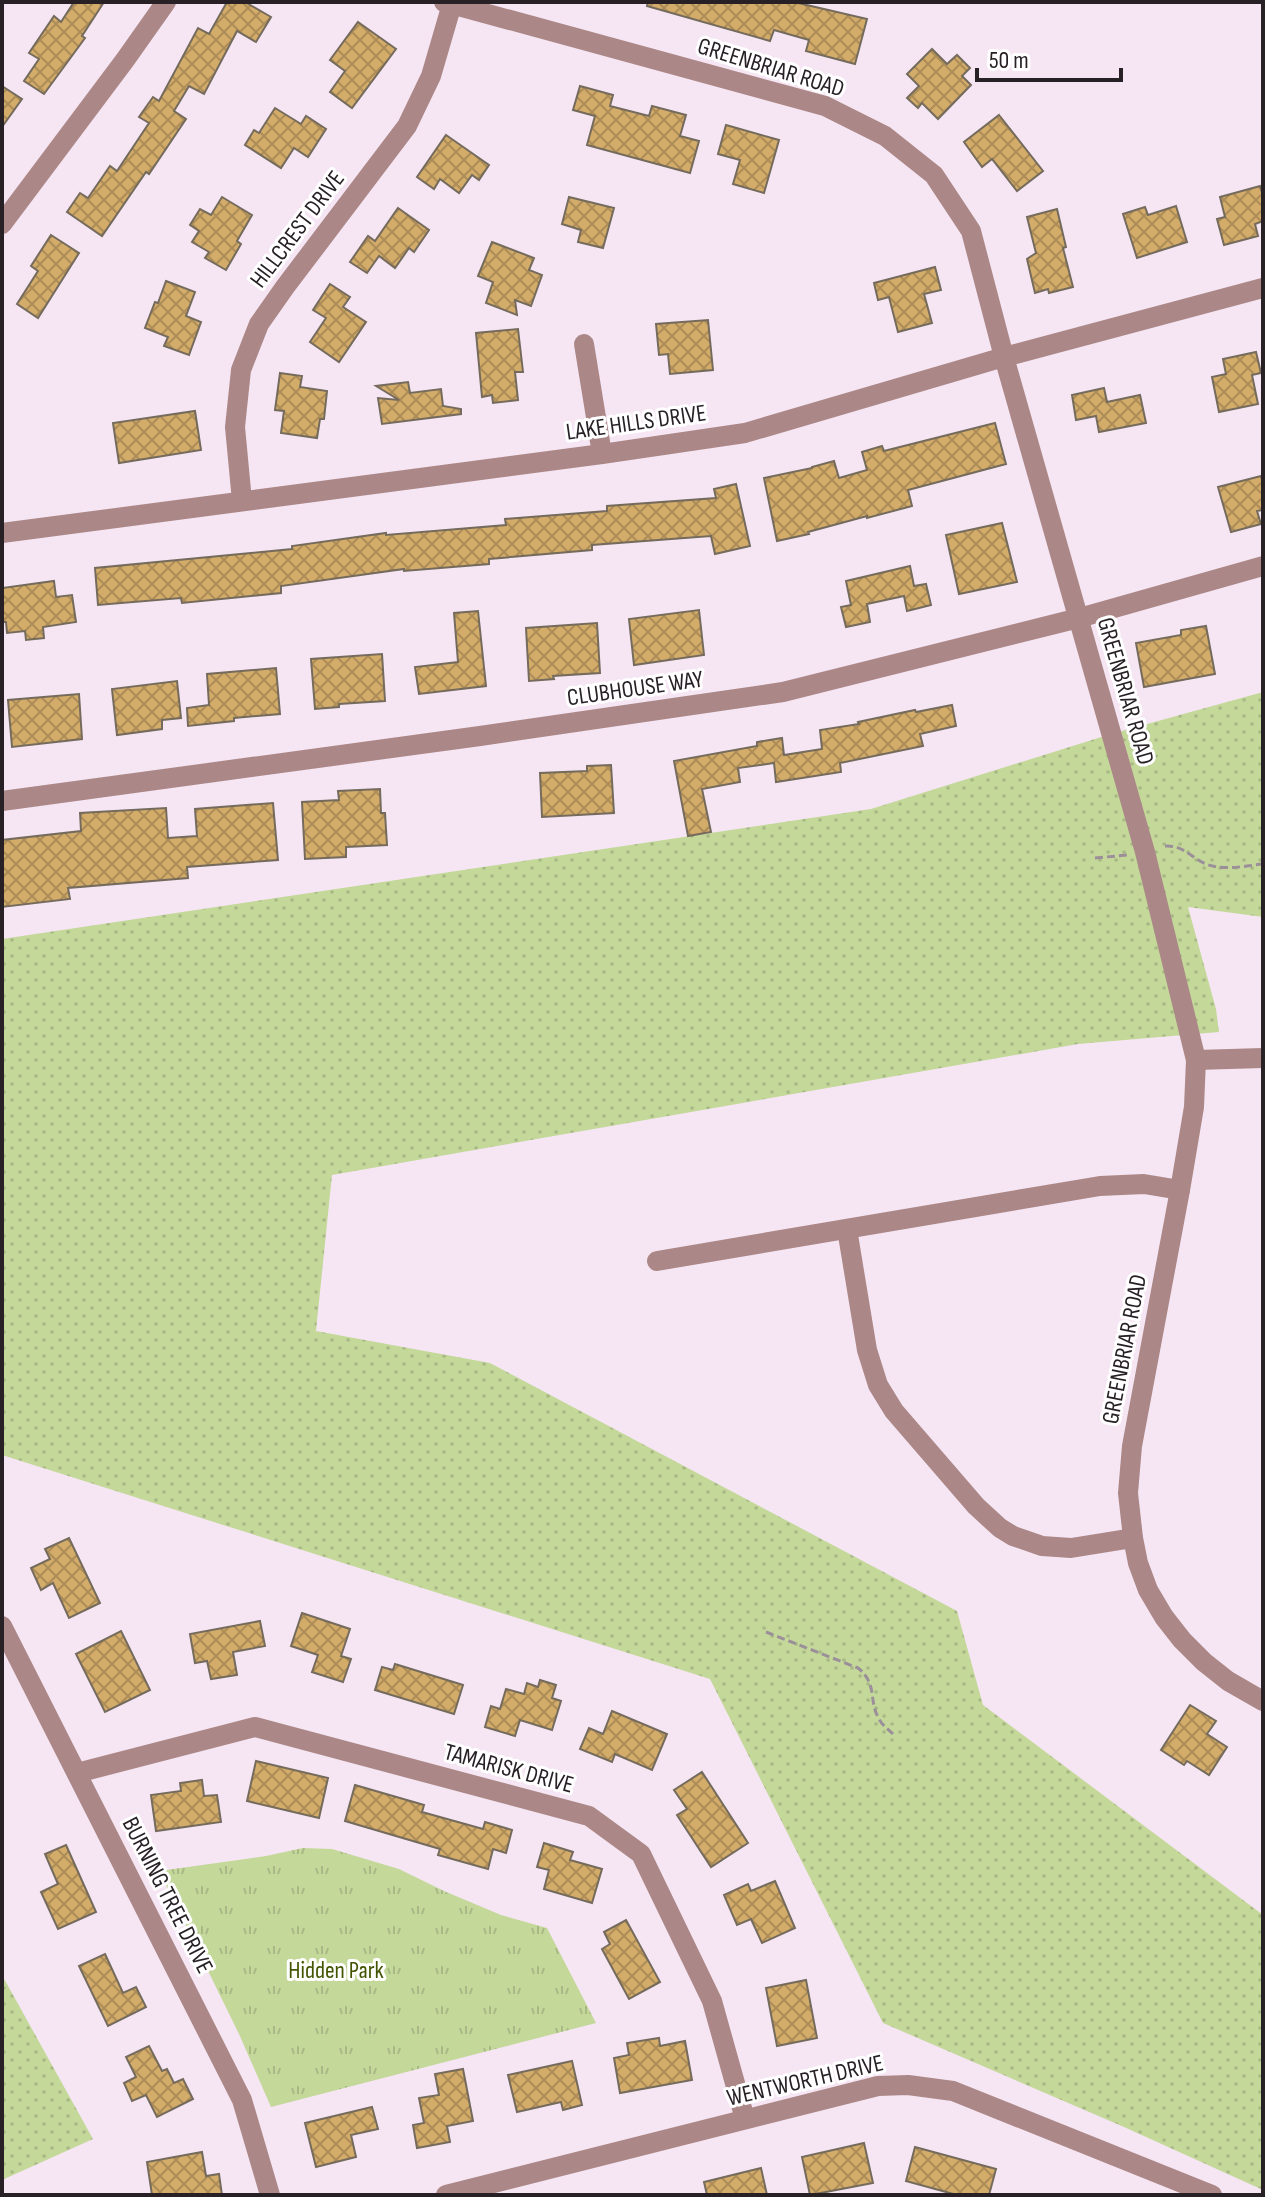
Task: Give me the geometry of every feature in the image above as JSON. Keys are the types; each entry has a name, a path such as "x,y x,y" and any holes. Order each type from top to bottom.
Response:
{"street":[{"path":"2,224 166,2"},
{"name":"GREENBRIAR ROAD","path":"448,3 825,106 885,136 934,175 971,231 1145,852 1196,1060 1194,1107 1132,1446 1128,1493 1133,1538 1148,1590 1182,1640 1228,1681 1263,1701"},
{"name":"HILLCREST DRIVE","path":"242,501 235,427 241,370 259,324 407,126 431,76 448,3"},
{"name":"LAKE HILLS DRIVE","path":"2,533 745,433 1004,357 1263,288"},
{"path":"584,344 602,454"},
{"name":"CLUBHOUSE WAY","path":"2,801 465,739 783,692 1079,618 1263,566"},
{"path":"1196,1060 1263,1058"},
{"path":"657,1261 1100,1186 1144,1184 1180,1190"},
{"path":"847,1229 867,1350 878,1385 894,1411 976,1506 1013,1536 1042,1546 1071,1548 1133,1538"},
{"name":"BURNING TREE DRIVE","path":"2,1626 242,2100 270,2195"},
{"name":"TAMARISK DRIVE","path":"77,1773 255,1727 589,1816 641,1854 712,2001 745,2119"},
{"name":"WENTWORTH DRIVE","path":"446,2195 878,2086 908,2085 953,2091 1212,2195"}],"path":[{"path":"1095,858 1175,846 1215,866 1234,868 1263,864"},
{"path":"766,1632 851,1664 864,1672 871,1684 877,1717 893,1734"}],"green space":[{"path":"1263,692 1263,917 1188,907 1216,1009 1219,1032 1078,1044 332,1175 316,1331 490,1363 957,1611 983,1705 1263,1915 1263,2190 883,2023 710,1679 2,1455 2,939 871,809 1111,734"},
{"name":"Hidden Park","path":"303,1848 332,1849 399,1869 501,1915 547,1928 596,2023 271,2107 159,1871"},
{"path":"2,1975 93,2139 2,2180"}],"building":[{"path":"74,2 104,2 82,36 85,38 44,94 24,81 39,59 29,53 54,16 61,22"},
{"path":"227,2 245,2 271,17 256,42 237,31 204,94 189,86 174,111 186,119 102,236 67,212 80,193 88,198 110,166 117,171 149,123 139,117 153,97 159,101 198,28 209,34"},
{"path":"648,2 794,2 867,19 855,64 806,51 809,40 774,30 770,41 647,6"},
{"path":"358,22 396,49 352,108 330,92 345,71 330,60"},
{"path":"932,49 947,64 957,55 970,68 962,76 971,85 938,119 922,103 918,108 907,98 919,86 907,74"},
{"path":"2,86 22,99 2,127"},
{"path":"580,86 613,95 610,106 649,116 652,106 686,115 680,136 699,141 690,173 587,145 595,116 573,110"},
{"path":"275,108 301,124 306,116 326,129 308,157 294,148 281,168 245,145 254,130 259,133"},
{"path":"999,115 1043,171 1017,191 992,159 982,167 964,142"},
{"path":"726,125 779,140 764,193 733,184 740,160 718,154"},
{"path":"446,135 489,165 479,180 472,175 459,193 440,179 434,189 417,177"},
{"path":"1260,186 1263,221 1255,224 1258,236 1224,245 1217,219 1225,217 1220,197"},
{"path":"222,197 252,215 237,241 241,244 226,270 205,258 209,252 192,242 199,231 190,225 200,209 211,215"},
{"path":"569,197 614,208 603,248 578,242 581,230 562,224"},
{"path":"1176,206 1187,242 1137,258 1123,214 1145,207 1148,215"},
{"path":"398,208 429,230 414,252 409,248 395,268 379,256 367,273 350,262 368,236 375,241"},
{"path":"1057,209 1073,287 1035,293 1027,259 1036,253 1027,217"},
{"path":"51,235 79,253 38,318 17,304 38,271 31,266"},
{"path":"492,242 534,258 529,270 542,275 531,306 515,300 517,315 486,303 493,282 478,276"},
{"path":"935,267 941,290 924,294 932,323 898,332 889,297 878,300 874,283"},
{"path":"166,281 195,292 186,316 201,322 189,355 164,346 168,337 145,328"},
{"path":"330,284 350,297 343,307 366,322 339,362 310,342 326,318 313,310"},
{"path":"708,320 713,370 670,374 668,354 659,355 656,324"},
{"path":"518,329 523,372 515,372 518,400 493,403 492,395 482,397 476,333"},
{"path":"1256,352 1261,373 1252,375 1258,404 1219,412 1212,377 1226,374 1223,359"},
{"path":"280,373 302,376 300,387 327,391 324,419 320,419 317,438 281,433 284,411 275,410"},
{"path":"408,382 410,393 441,389 443,406 461,409 461,414 382,424 378,398 399,400 376,386"},
{"path":"1104,388 1107,402 1140,395 1146,423 1099,432 1096,416 1076,420 1072,395"},
{"path":"195,411 201,450 119,463 113,423"},
{"path":"995,423 1006,464 908,490 912,506 777,541 764,478 834,461 839,478 867,470 862,452 882,446 884,451"},
{"path":"1261,476 1263,510 1257,511 1261,524 1231,532 1218,487"},
{"path":"736,484 750,546 715,554 711,536 592,545 592,550 489,559 489,564 404,569 281,586 281,593 182,603 181,598 98,605 95,568 292,549 292,546 386,533 506,525 505,519 607,511 607,506 716,498 714,489"},
{"path":"1002,523 1017,582 959,594 946,535"},
{"path":"910,566 914,586 926,584 931,605 907,611 904,596 867,604 870,622 846,627 841,607 851,605 846,581"},
{"path":"54,581 56,597 72,595 76,622 43,627 44,638 26,640 25,631 7,633 6,622 2,622 2,588"},
{"path":"699,610 704,655 634,665 629,619"},
{"path":"478,611 486,686 419,694 415,667 458,662 454,613"},
{"path":"597,623 600,673 529,681 526,628"},
{"path":"1206,626 1215,674 1144,687 1136,643 1181,635 1181,630"},
{"path":"382,654 385,701 315,709 311,659"},
{"path":"276,668 280,714 188,726 187,708 209,705 207,674"},
{"path":"177,681 181,718 162,720 162,729 117,735 112,689"},
{"path":"79,694 82,739 12,747 8,700"},
{"path":"952,705 956,726 920,734 923,746 840,763 841,772 776,782 774,763 738,768 740,782 702,789 711,832 688,836 674,761 757,746 757,742 782,738 784,755 822,749 820,730"},
{"path":"611,765 614,813 542,817 540,773 587,771 587,766"},
{"path":"380,789 387,845 346,847 346,857 305,859 302,802 339,800 338,791"},
{"path":"273,803 278,860 187,867 188,878 68,888 70,899 2,907 2,840 81,831 80,813 166,808 168,838 197,836 195,809"},
{"path":"69,1538 100,1603 69,1618 53,1583 41,1590 31,1568 50,1559 45,1549"},
{"path":"302,1613 350,1629 341,1656 351,1659 343,1682 312,1672 318,1655 291,1646"},
{"path":"260,1621 265,1646 233,1652 237,1675 211,1679 207,1661 195,1663 190,1634"},
{"path":"121,1631 150,1690 105,1712 76,1654"},
{"path":"395,1664 463,1685 454,1714 375,1690 382,1667 393,1670"},
{"path":"540,1680 556,1685 552,1698 561,1701 552,1730 520,1720 515,1736 485,1727 491,1706 500,1709 506,1689 524,1694 527,1683 538,1687"},
{"path":"1190,1705 1216,1721 1207,1734 1227,1747 1209,1775 1187,1761 1184,1765 1161,1750"},
{"path":"612,1711 667,1734 652,1770 615,1754 612,1762 580,1749 589,1728 603,1734"},
{"path":"256,1761 328,1778 319,1818 247,1801"},
{"path":"702,1772 748,1843 711,1867 677,1815 687,1809 674,1790"},
{"path":"202,1780 204,1796 217,1795 221,1822 156,1831 151,1795 181,1791 180,1783"},
{"path":"355,1785 424,1805 422,1812 483,1829 485,1822 512,1830 506,1853 493,1849 488,1869 438,1855 440,1849 345,1821"},
{"path":"544,1843 573,1852 570,1860 602,1869 592,1903 544,1889 549,1870 537,1867"},
{"path":"66,1845 96,1912 58,1929 41,1892 58,1884 45,1854"},
{"path":"775,1881 795,1928 762,1943 751,1919 737,1925 724,1895 748,1884 751,1891"},
{"path":"626,1920 660,1982 629,1999 602,1949 610,1944 604,1932"},
{"path":"105,1954 123,1993 136,1987 146,2007 108,2026 79,1966"},
{"path":"806,1980 817,2038 777,2046 766,1988"},
{"path":"659,2038 660,2046 685,2041 692,2080 620,2093 614,2058 629,2055 627,2043"},
{"path":"149,2046 162,2071 167,2069 174,2083 183,2079 193,2099 157,2117 146,2095 132,2101 124,2083 136,2077 126,2057"},
{"path":"572,2061 582,2105 563,2110 561,2102 517,2112 508,2075"},
{"path":"463,2069 473,2121 447,2126 450,2142 417,2148 413,2125 424,2123 419,2098 439,2095 435,2074"},
{"path":"372,2107 378,2129 351,2135 356,2157 316,2167 305,2123"},
{"path":"864,2143 873,2183 810,2195 802,2157"},
{"path":"915,2147 996,2169 989,2195 957,2195 906,2181"},
{"path":"202,2152 206,2176 219,2174 222,2195 152,2195 147,2162"},
{"path":"761,2168 767,2195 707,2195 704,2182"}]}
